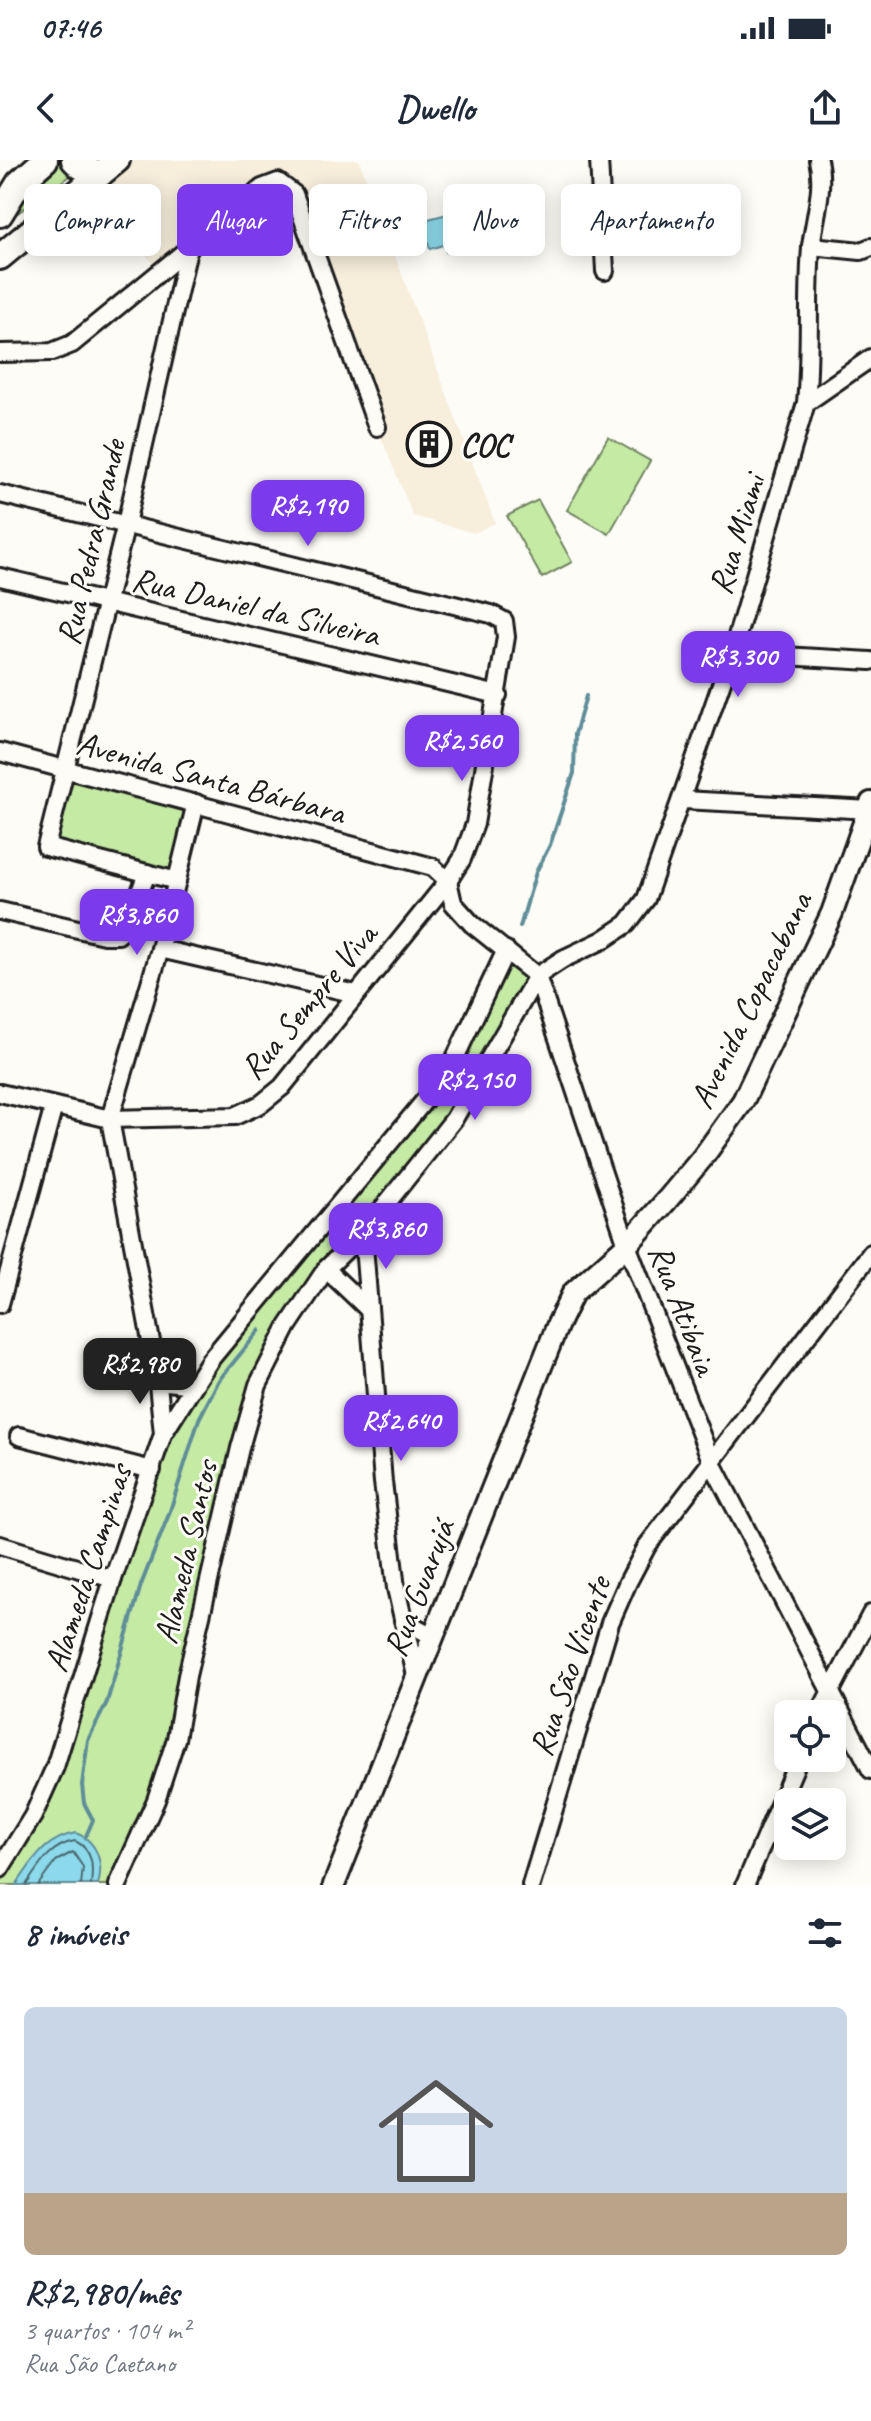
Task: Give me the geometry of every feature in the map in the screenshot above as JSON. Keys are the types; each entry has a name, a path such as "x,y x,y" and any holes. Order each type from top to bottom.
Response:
{"main road":[{"path":"0,214 19,183 45,160"},
{"path":"74,160 80,166 109,167"},
{"path":"0,257 109,167"}],"street":[{"path":"605,271 599,160 611,160"},
{"name":"Rua Miami","path":"537,976 627,924 646,899 683,800 732,653 806,403 811,353 811,246 820,180 818,160"},
{"path":"293,193 377,427"},
{"path":"811,246 861,251 871,247"},
{"path":"0,353 52,352 72,344 181,256"},
{"name":"Rua Pedra Grande","path":"147,873 46,847 126,524 187,256"},
{"path":"806,403 871,358"},
{"path":"0,494 126,524"},
{"name":"Rua Sempre Viva","path":"0,1093 110,1119 235,1116 261,1104 282,1087 448,881 462,859 475,824 498,695 506,637 504,621 491,614 126,524"},
{"name":"Rua Daniel da Silveira","path":"0,577 498,695"},
{"path":"732,653 871,661"},
{"name":"Avenida Santa Bárbara","path":"0,752 433,867 448,881"},
{"path":"683,800 870,808"},
{"path":"163,1434 157,1374 110,1119 160,949 196,803"},
{"name":"Avenida Copacabana","path":"627,1245 703,1157 743,1101 832,913 870,808"},
{"path":"0,911 104,935 118,935 128,925 147,873 177,881"},
{"path":"448,881 453,903 472,924 537,976"},
{"path":"160,949 356,994"},
{"name":"Alameda Campinas","path":"0,1869 33,1816 55,1767 113,1579 163,1434 220,1348 449,1071 506,950"},
{"name":"Alameda Santos","path":"118,1885 156,1800 176,1739 221,1525 258,1385 288,1326 326,1269 363,1233 454,1119 537,976"},
{"name":"Rua Atibaia","path":"537,976 627,1245 712,1463 871,1770"},
{"path":"0,1304 54,1106"},
{"path":"363,1233 383,1482 396,1588 417,1681"},
{"name":"Rua Guarujá","path":"334,1885 558,1324 573,1293 627,1245"},
{"name":"Rua São Vicente","path":"531,1885 610,1623 647,1546 871,1253"},
{"path":"326,1269 369,1310"},
{"path":"157,1374 168,1382 193,1385"},
{"path":"19,1436 152,1470"},
{"path":"0,1545 113,1579"},
{"path":"825,1700 871,1614"},
{"path":"403,1620 434,1637"},
{"path":"745,1885 793,1772"}],"shaded area":[{"path":"93,160 359,160 368,184 309,184 309,236 293,193 293,184 177,184 177,256 182,256 160,273 147,256 161,256 161,184 92,184 81,170"},
{"path":"316,256 395,256 495,523 474,533 413,516 377,427"}],"green space":[{"path":"57,160 93,160 59,184 32,184"},
{"path":"24,194 24,209 12,217"},
{"path":"608,437 650,461 609,534 567,510"},
{"path":"538,500 572,562 542,578 507,516"},
{"path":"66,769 196,803 177,881 46,847"},
{"path":"506,950 537,976 454,1119 326,1270 258,1385 176,1739 118,1885 0,1885 0,1869 33,1816 152,1470 193,1385 428,1098"}],"water":[{"path":"443,215 443,245 430,249 427,219"},
{"path":"76,1833 90,1842 98,1854 98,1885 16,1885 48,1845"}],"waterway":[{"path":"520,927 536,872 550,845 574,773 575,734 586,696"},
{"path":"86,1836 93,1820 84,1803 82,1785 88,1740 107,1702 141,1585 169,1514 199,1419 219,1380 260,1330"}],"place":[{"name":"COC","path":"429,444"}]}
